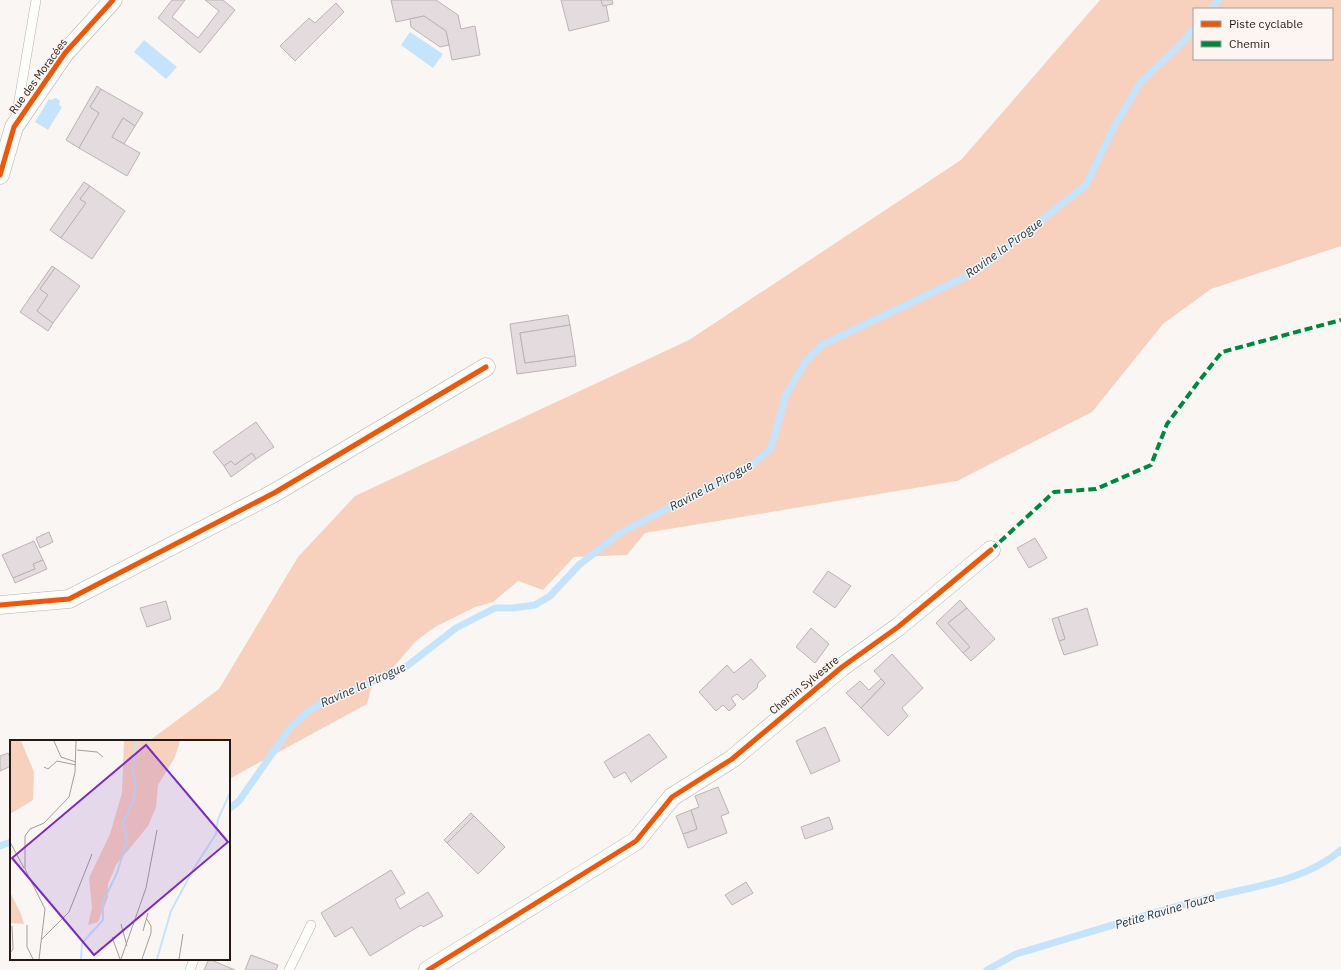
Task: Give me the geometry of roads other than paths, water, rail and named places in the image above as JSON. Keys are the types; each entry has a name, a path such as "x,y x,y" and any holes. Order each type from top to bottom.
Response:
{"street":[{"name":"Rue des Moracées","path":"0,175 14,127 65,53 113,0"},
{"path":"0,605 69,599 274,493 486,367"},
{"name":"Chemin Sylvestre","path":"428,970 636,840 672,797 732,759 842,667 898,628 991,550"}],"lane":[{"path":"14,127 36,0"},
{"path":"289,970 311,925"},
{"path":"190,970 194,960"}],"water":[{"path":"410,32 443,54 433,68 401,45"},
{"path":"144,40 177,67 166,79 134,52"},
{"path":"56,98 60,101 59,105 62,107 48,130 35,122 49,99 51,100"}],"waterway":[{"name":"Ravine la Pirogue","path":"1212,8 1219,0"},
{"name":"Ravine la Pirogue","path":"230,808 239,801 290,728 311,709 407,666 456,628 495,608 513,608 535,605 550,596 579,565 620,533 752,465 771,448 786,395 806,361 822,345 963,278 985,265 1086,185 1114,127 1140,83 1183,42 1193,29"},
{"name":"Ravine la Pirogue","path":"0,846 10,842"},
{"name":"Petite Ravine Touza","path":"987,970 1016,954 1184,905 1278,882 1327,861 1341,850"}]}
